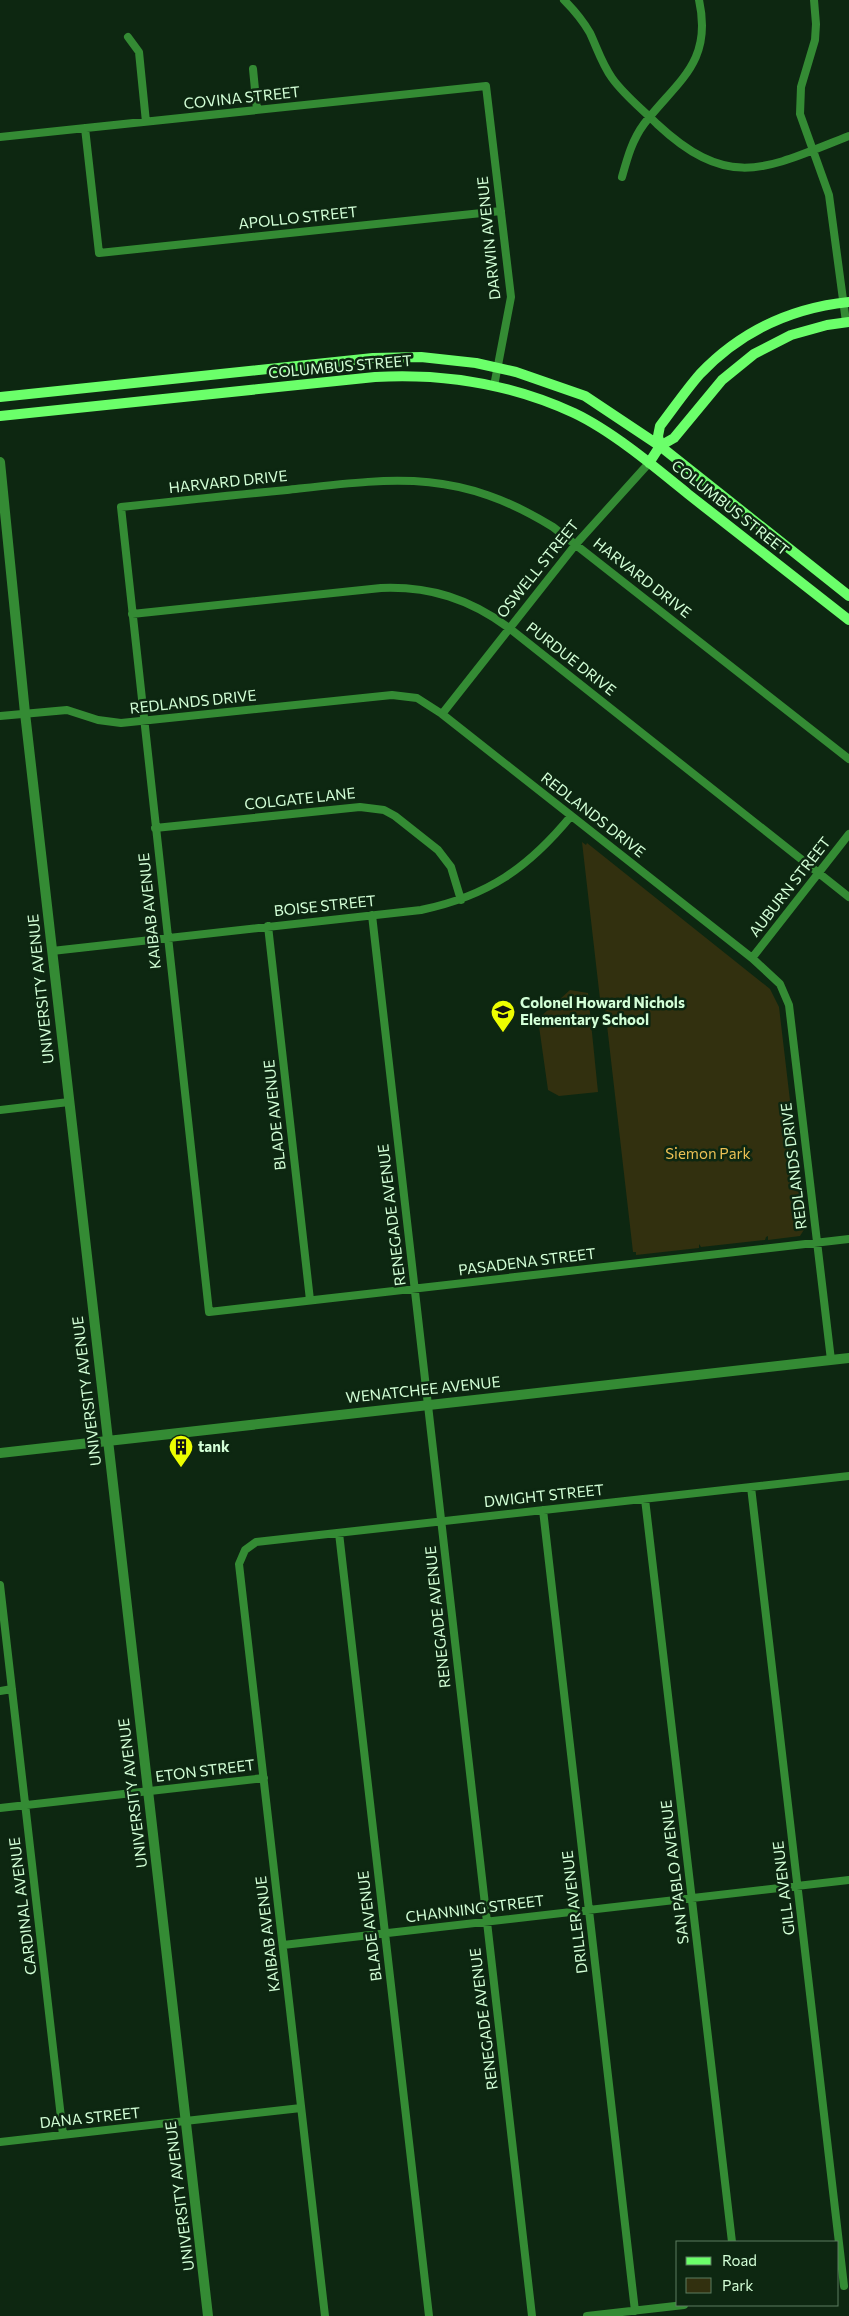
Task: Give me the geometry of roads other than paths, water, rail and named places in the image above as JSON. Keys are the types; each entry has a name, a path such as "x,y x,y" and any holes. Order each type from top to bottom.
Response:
{"main road":[{"name":"OSWELL STREET","path":"660,446 658,436 660,426 700,374 732,346 760,327 785,315 822,305 847,302"},
{"name":"OSWELL STREET","path":"649,463 660,446 674,438 722,380 754,354 791,335 827,325 848,322"},
{"name":"COLUMBUS STREET","path":"0,397 380,357 440,358 499,367 585,396 660,446 849,596"},
{"name":"COLUMBUS STREET","path":"0,416 375,376 438,377 494,386 530,396 575,414 649,463 849,620"}],"street":[{"path":"564,0 582,20 611,77 650,117 688,150 718,164 735,167 764,166 849,136"},
{"path":"622,177 630,148 650,117 681,83 695,60 701,33 699,0"},
{"path":"814,0 815,40 800,87 799,101 803,126 829,195 847,302 848,322"},
{"path":"128,37 139,52 146,122"},
{"path":"253,69 257,110"},
{"name":"COVINA STREET","path":"0,137 486,86"},
{"name":"DARWIN AVENUE","path":"486,86 510,297 499,367 494,386"},
{"name":"APOLLO STREET","path":"85,128 99,253 501,211"},
{"name":"UNIVERSITY AVENUE","path":"0,462 25,713 208,2316"},
{"name":"OSWELL STREET","path":"442,714 576,544 649,463"},
{"name":"HARVARD DRIVE","path":"121,507 375,480 418,480 466,488 511,504 554,527 849,759"},
{"name":"KAIBAB AVENUE","path":"121,507 166,937 209,1312"},
{"name":"PURDUE DRIVE","path":"132,614 399,587 419,588 454,596 485,611 509,628 849,897"},
{"name":"REDLANDS DRIVE","path":"0,716 67,710 110,723 392,695 417,698 442,714 752,958 780,984 789,1005 831,1360"},
{"name":"COLGATE LANE","path":"155,828 360,806 372,807 395,816 445,857 456,877 461,900"},
{"name":"BOISE STREET","path":"52,951 421,910 461,900 491,887 522,866 552,838 571,816"},
{"name":"AUBURN STREET","path":"752,958 849,834"},
{"name":"RENEGADE AVENUE","path":"372,915 532,2316"},
{"name":"BLADE AVENUE","path":"268,926 310,1300"},
{"path":"0,1110 69,1102"},
{"name":"PASADENA STREET","path":"209,1312 849,1239"},
{"name":"WENATCHEE AVENUE","path":"0,1453 849,1358"},
{"name":"DWIGHT STREET","path":"244,1550 256,1542 849,1476"},
{"name":"GILL AVENUE","path":"751,1487 839,2241"},
{"name":"SAN PABLO AVENUE","path":"646,1499 732,2241"},
{"name":"DRILLER AVENUE","path":"543,1510 634,2310"},
{"name":"BLADE AVENUE","path":"339,1533 429,2316"},
{"name":"KAIBAB AVENUE","path":"244,1550 239,1564 325,2316"},
{"name":"CARDINAL AVENUE","path":"0,1585 63,2135"},
{"path":"0,1691 12,1689"},
{"name":"ETON STREET","path":"0,1808 264,1778"},
{"name":"CHANNING STREET","path":"283,1945 849,1880"},
{"name":"DANA STREET","path":"0,2142 301,2108"},
{"name":"GILL AVENUE","path":"839,2243 844,2286"},
{"path":"587,2316 676,2306"}],"place":[{"name":"Colonel Howard Nichols Elementary School","path":"503,1033"},
{"name":"tank","path":"181,1468"}],"park label":[{"name":"Siemon Park","path":"708,1154"}]}
